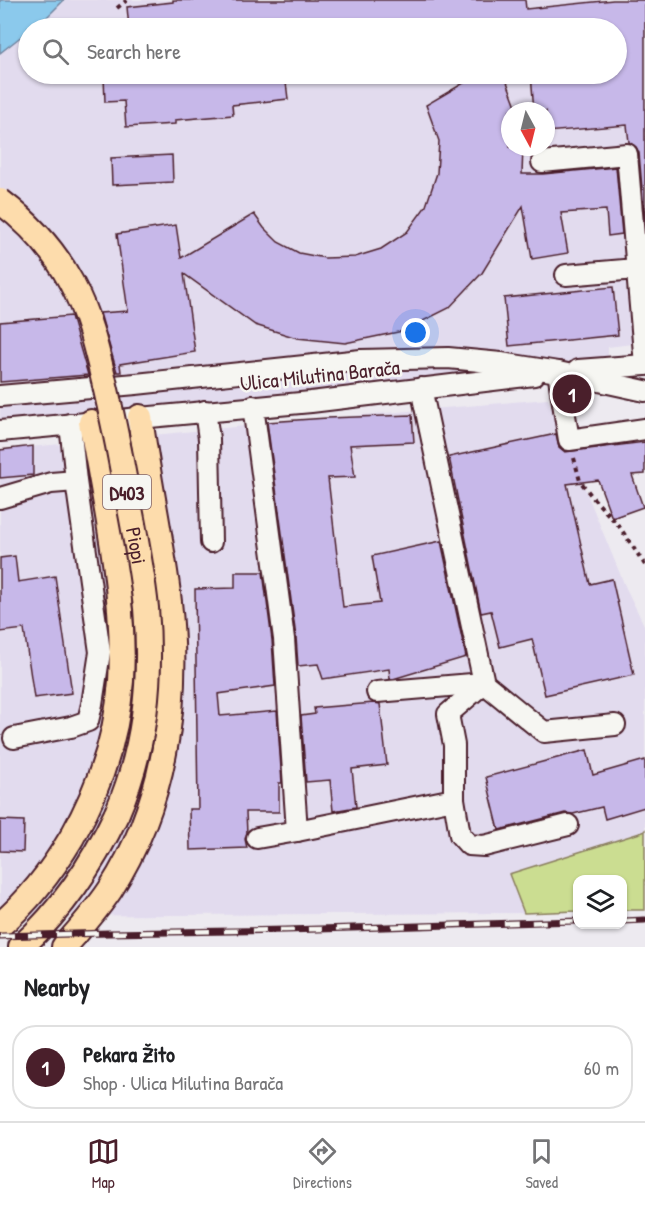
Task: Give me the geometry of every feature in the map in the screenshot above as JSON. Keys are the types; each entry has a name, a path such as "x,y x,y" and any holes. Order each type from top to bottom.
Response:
{"main road":[{"name":"Piopi","path":"0,201 43,241 75,289 88,321 118,445 146,608 148,656 146,693 139,741 130,782 117,813 76,886 39,931 21,947"},
{"path":"64,947 109,891 135,846 153,798 169,726 172,659 169,602 140,417"},
{"path":"0,925 49,872 85,814 100,778 116,715 121,672 119,602 108,519 80,423"}],"street":[{"path":"542,162 627,154 645,365"},
{"path":"566,275 636,269"},
{"path":"0,396 361,360 448,358 558,372 645,391"},
{"name":"Ulica Milutina Barača","path":"0,431 311,402 558,372 645,365"},
{"path":"558,372 569,440 645,429"},
{"path":"421,388 484,683 544,732 615,725"},
{"path":"253,406 284,639 297,831"},
{"path":"205,411 209,439 211,542"},
{"path":"14,738 71,727 88,721 92,704 100,652 76,480 80,423"},
{"path":"0,498 51,483 76,480"},
{"path":"377,692 484,683"},
{"path":"484,683 448,714 454,745 454,799 460,835 469,845 484,846 568,825"},
{"path":"257,838 454,799"}],"path":[{"path":"117,8 127,0"},
{"path":"569,440 580,481 594,500 619,526 645,565"}],"shaded area":[{"path":"64,0 645,0 645,352 640,343 608,347 608,368 0,420 0,53 18,39 18,84 627,84 627,18 46,18"},
{"path":"548,399 625,586 645,627 645,830 643,832 509,875 524,913 0,916 0,450"}],"green space":[{"path":"645,830 645,910 627,910 627,875 573,875 573,911 524,913 509,874"}],"water":[{"path":"0,0 64,0 46,18 18,18 18,39 0,53"}],"building":[{"path":"173,0 525,0 526,9 613,0 645,0 645,224 639,153 636,147 629,142 627,125 555,131 555,102 533,102 532,84 627,84 627,18 128,18 127,7 173,2"},
{"path":"104,84 286,84 288,99 232,105 233,115 175,120 175,124 126,127 124,101 105,102"},
{"path":"462,84 508,84 515,102 501,102 501,156 523,156 522,174 616,167 622,234 608,236 606,210 561,213 568,253 532,259 523,206 482,273 449,308 403,331 345,343 297,338 255,325 184,274 195,352 120,364 121,372 117,372 100,313 128,311 117,234 176,225 181,258 254,214 278,242 299,253 325,258 355,257 381,249 407,232 426,206 437,173 439,141 426,105"},
{"path":"172,155 173,182 112,185 111,158"},
{"path":"613,287 618,335 509,346 504,298"},
{"path":"71,316 88,375 0,382 0,322"},
{"path":"412,415 414,442 350,445 355,477 328,478 343,607 380,603 372,556 441,541 466,657 393,679 390,679 389,669 323,679 318,664 298,666 267,422"},
{"path":"556,434 559,447 565,452 645,442 645,474 632,475 643,507 612,518 598,480 567,484 590,584 612,579 634,675 545,695 532,639 500,647 491,611 481,613 449,457"},
{"path":"33,446 33,475 0,478 0,450"},
{"path":"15,556 18,582 55,576 72,693 34,698 24,629 0,632 0,558"},
{"path":"235,572 263,572 272,640 275,686 218,694 220,716 277,711 282,783 279,783 279,812 246,812 247,848 190,850 189,809 198,809 195,589 235,588"},
{"path":"380,704 387,765 352,769 356,807 333,811 330,780 306,782 301,716 315,714 314,708"},
{"path":"587,750 593,775 645,760 645,807 605,819 602,807 573,814 565,813 499,830 486,777"},
{"path":"0,820 24,821 23,852 0,851"}],"railway":[{"path":"627,921 645,920"},
{"path":"0,936 573,921"}],"place":[{"name":"Pekara Žito","path":"572,394"}]}
